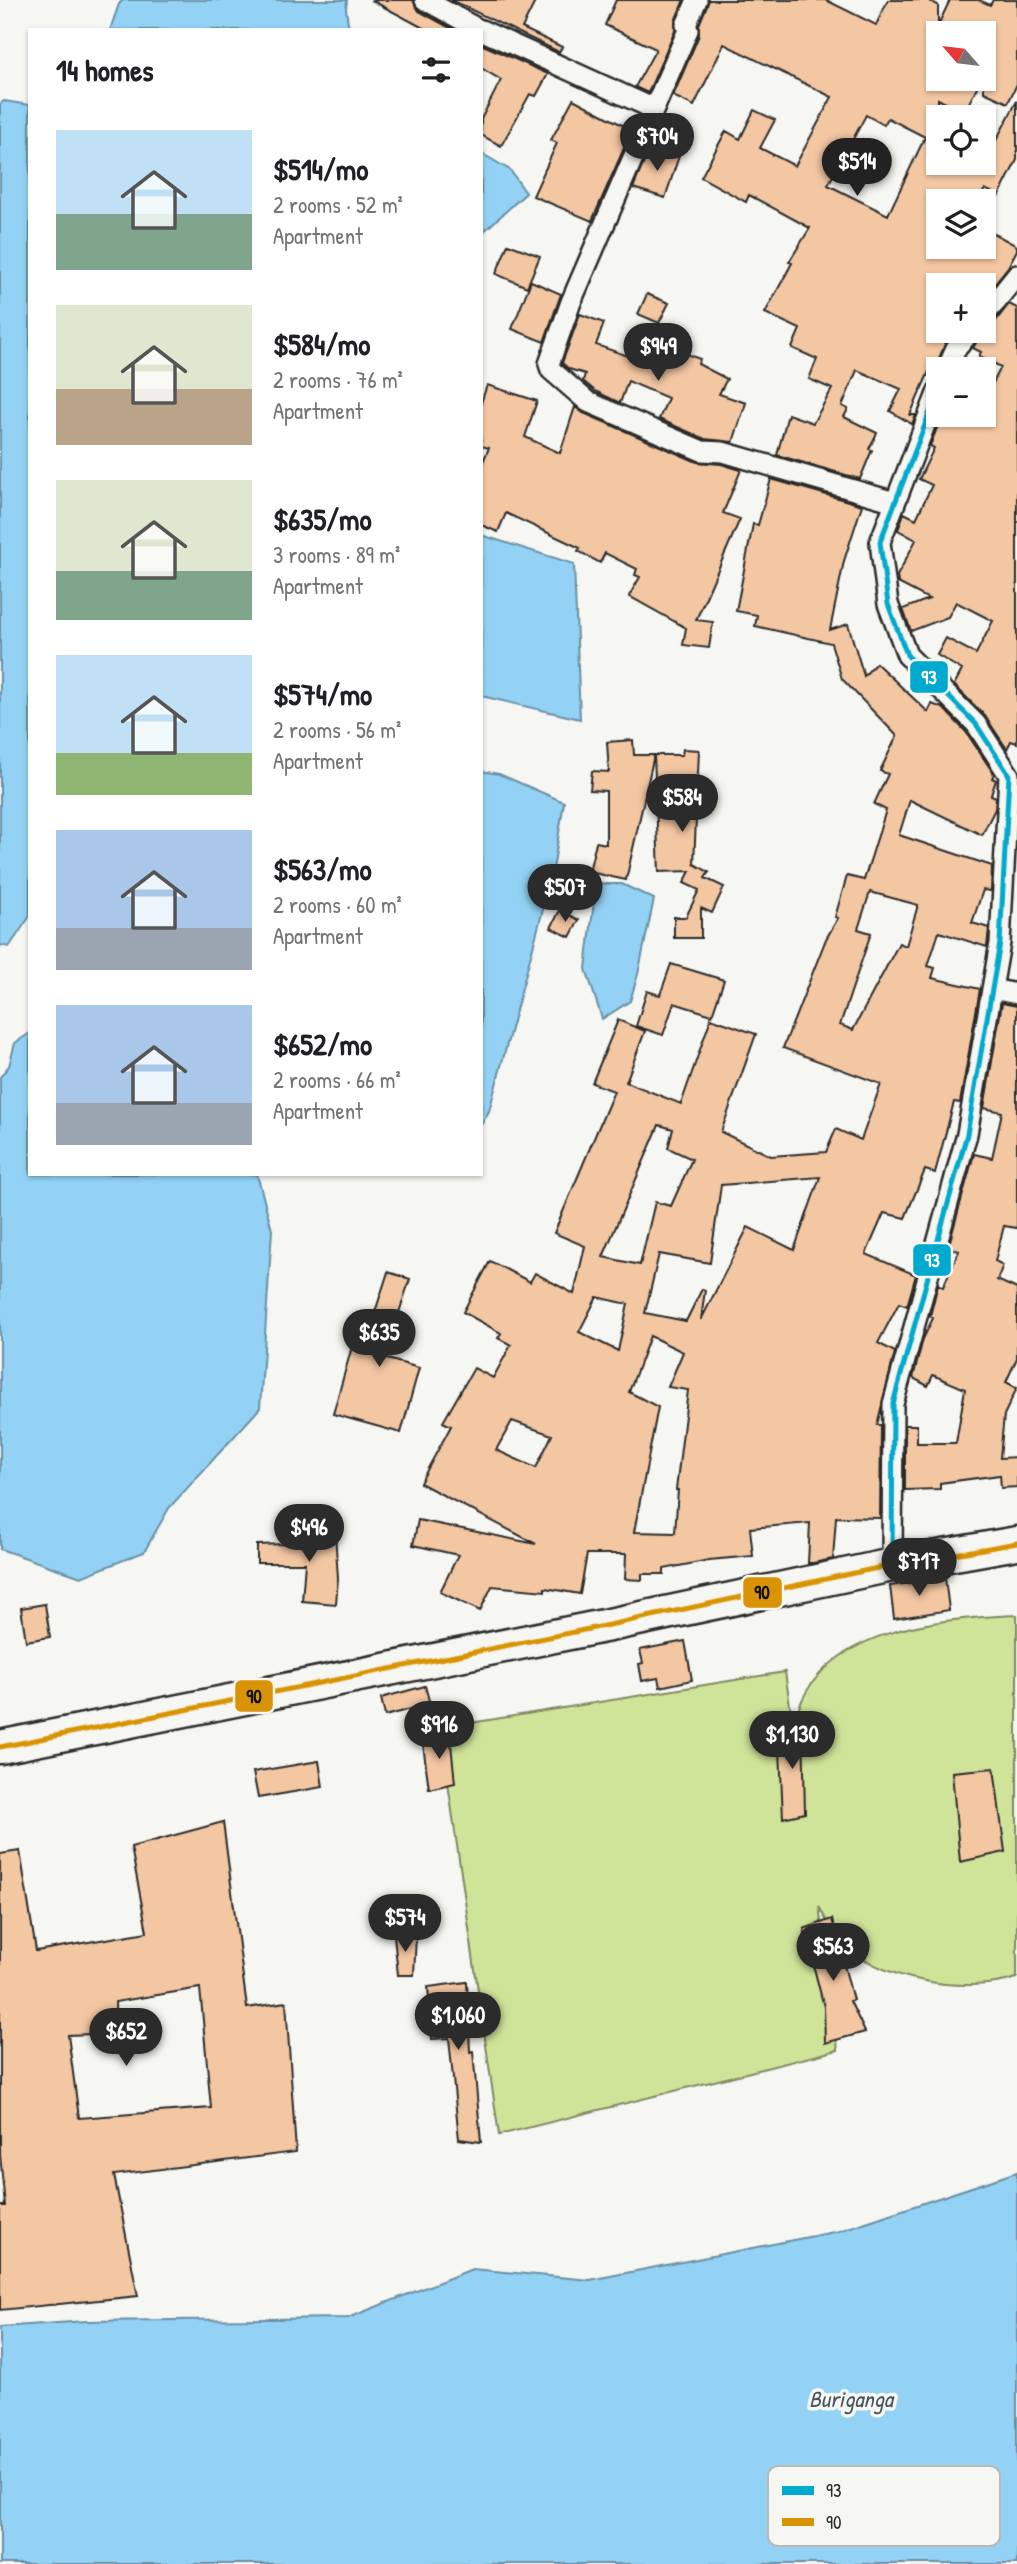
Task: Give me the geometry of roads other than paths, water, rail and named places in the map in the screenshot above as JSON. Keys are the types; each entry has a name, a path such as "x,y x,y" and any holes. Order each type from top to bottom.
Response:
{"highway":[{"path":"0,1747 614,1624 891,1564 1017,1543"}],"street":[{"path":"425,0 477,28"},
{"path":"697,0 687,25 688,30 652,108 571,302 549,364 551,370 589,402 702,450 723,452 895,502"},
{"path":"483,31 652,108"},
{"path":"996,301 1017,275"},
{"path":"891,1564 893,1404 967,1134 1009,904 1009,775 976,724 907,655 888,604 880,541 926,422"},
{"path":"992,989 1017,994"}],"water":[{"path":"123,0 347,0 349,28 111,28"},
{"path":"4,101 28,105 28,919 9,947 0,945 0,104"},
{"path":"483,154 510,170 526,193 483,232"},
{"path":"483,536 574,564 580,719 483,696"},
{"path":"483,771 499,774 564,802 552,876 489,1111 483,1122"},
{"path":"596,884 622,884 654,899 630,1001 602,1019 586,969"},
{"path":"28,1034 28,1176 258,1176 272,1230 260,1408 169,1508 144,1552 81,1577 0,1549 0,1077 9,1066 15,1043"},
{"name":"Buriganga","path":"1017,2172 1017,2564 0,2564 0,2327 86,2321 348,2318 472,2269 590,2280 839,2231"}]}
